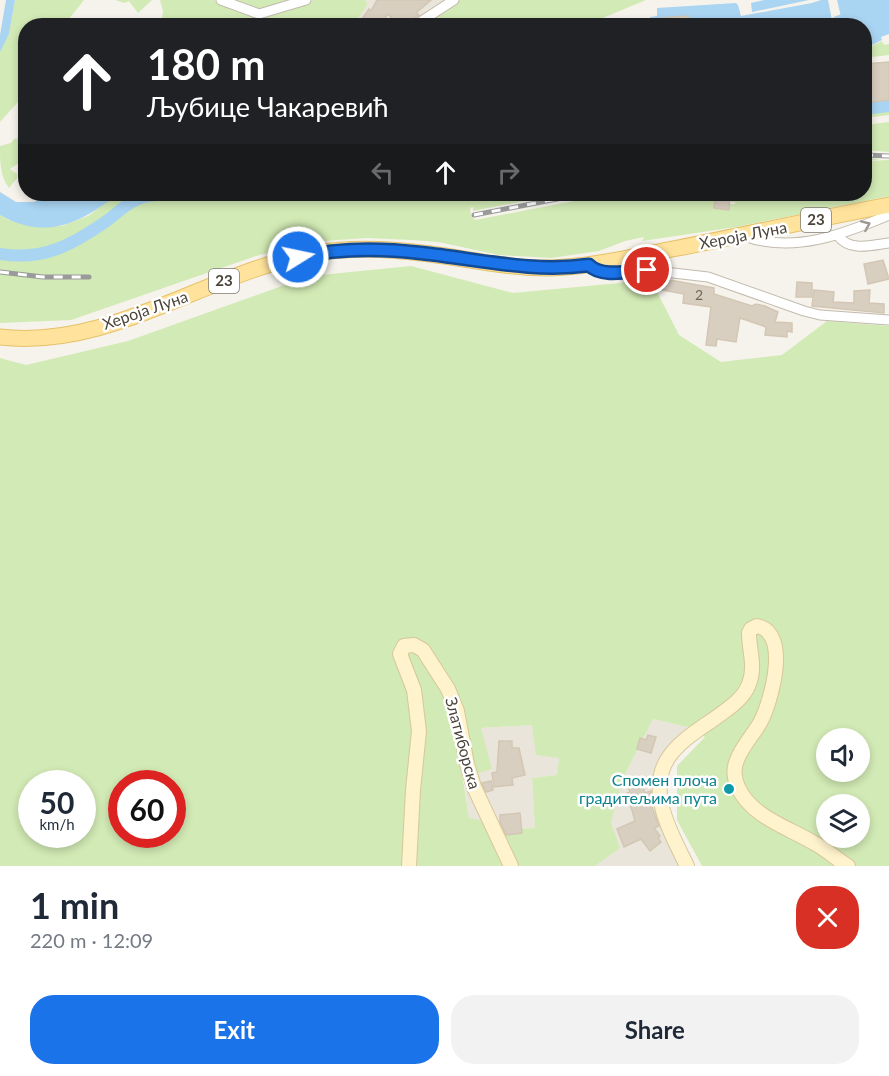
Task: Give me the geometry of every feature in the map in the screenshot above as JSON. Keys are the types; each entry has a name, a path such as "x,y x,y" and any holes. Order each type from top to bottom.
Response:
{"main road":[{"name":"Хероја Луна","path":"0,337 28,339 89,329 151,309 269,264 330,251 411,252 532,268 589,265 889,205"}],"street":[{"path":"221,0 260,14 306,0"},
{"path":"426,18 454,0"},
{"path":"742,236 765,241 796,242 838,236 889,215"},
{"path":"838,236 853,246 889,243"},
{"path":"589,265 593,269 605,272 647,270 708,277 820,315 889,320"},
{"path":"687,866 666,821 659,790 660,777 668,758 675,749 726,710 745,691 753,667 749,633 751,629 758,626 766,629 773,639 776,667 767,708 736,762 734,774 738,788 751,805 775,823 813,842 848,866"},
{"name":"Златиборска","path":"409,866 419,731 414,690 400,654 404,646 411,644 428,656 448,689 457,711 467,764 474,786 511,866"}],"shaded area":[{"path":"513,0 447,15 443,18 357,18 367,1"},
{"path":"653,719 687,727 695,732 656,784 683,866 595,866 619,848 611,823 623,778"},
{"path":"532,725 559,758 557,775 532,778 535,828 488,830 469,818 463,776 492,769 480,728"}],"green space":[{"path":"15,0 84,0 70,18 18,18 18,102 0,122 0,51 9,34"},
{"path":"115,0 152,0 138,13 129,1 124,3"},
{"path":"160,0 214,0 255,16 313,0 366,0 367,5 358,18 162,18"},
{"path":"227,0 297,0 260,12"},
{"path":"459,0 646,0 603,18 433,18 448,9 447,15 449,7"},
{"path":"882,41 884,45 889,44 889,55 872,57 872,46"},
{"path":"889,109 889,115 872,117 872,112"},
{"path":"889,122 889,152 872,151 872,124"},
{"path":"18,138 18,164 10,169 17,174 17,178 9,188 2,173 0,146 11,143"},
{"path":"889,160 889,196 872,199 872,161"},
{"path":"108,201 129,201 65,242 28,252 0,250 0,215 9,220 62,226 88,216"},
{"path":"144,201 525,201 473,211 473,207 470,208 471,216 475,220 574,201 714,201 714,209 729,210 730,204 735,204 731,202 864,201 736,227 642,241 644,237 625,241 599,251 551,258 499,255 438,242 412,240 367,238 308,242 256,256 71,320 0,323 0,258 31,260 58,253 85,240 132,206"},
{"path":"411,266 513,293 651,280 679,335 721,362 782,355 827,321 889,326 889,866 702,866 677,820 677,766 705,737 687,727 653,719 623,778 611,823 620,848 595,866 0,866 0,358 26,365 128,341 310,276","holes":["532,725 536,755 559,758 557,775 532,778 535,828 489,830 480,820 469,818 455,729 467,729 475,774 492,769 481,728"]}],"water":[{"path":"6,0 15,0 9,34 0,52 0,35"},
{"path":"764,0 809,0 752,12 751,3"},
{"path":"828,0 832,18 650,17 657,16 657,8 736,3 741,16"},
{"path":"837,0 889,0 889,34 881,37 882,40 872,45 872,18 841,18"},
{"path":"0,192 16,202 108,201 77,220 48,227 33,227 17,223 0,215"}],"building":[{"path":"377,0 431,0 416,13 419,15 414,18 392,18 388,14 385,18 363,18 369,9 371,11"},
{"path":"688,16 688,18 661,18"},
{"path":"889,62 889,100 872,102 872,63"},
{"path":"715,201 730,201 729,210 714,208"},
{"path":"883,260 889,279 868,284 864,264"},
{"path":"664,279 714,288 714,294 752,306 756,304 765,306 778,312 775,322 792,323 792,332 787,331 787,337 765,335 766,327 740,318 736,342 717,339 716,346 706,345 711,307 683,303 684,294 662,290"},
{"path":"797,282 812,283 812,297 796,297"},
{"path":"814,290 834,292 833,302 854,303 854,291 870,290 869,303 884,304 884,313 812,306"},
{"path":"648,735 656,737 651,753 637,749 640,738 646,740"},
{"path":"499,741 512,741 512,748 519,748 525,775 512,778 513,785 494,787 492,773 497,772"},
{"path":"641,780 645,793 651,791 650,802 659,826 654,828 661,842 650,851 641,839 624,847 617,829 635,821 627,785"},
{"path":"491,781 493,790 486,792 482,783"},
{"path":"520,813 522,833 506,835 500,822 500,815"}],"waterway":[{"path":"862,18 889,9"},
{"path":"872,108 889,106"},
{"path":"0,254 30,255 70,244 134,201"}],"railway":[{"path":"872,155 889,156"},
{"path":"474,215 547,201"},
{"path":"0,272 43,277 89,277"}],"place":[{"name":"Спомен плоча градитељима пута","path":"729,789"}],"route":[{"path":"298,257 330,251 375,250 420,252 516,267 547,268 589,265 597,271 605,272 647,270"}]}
